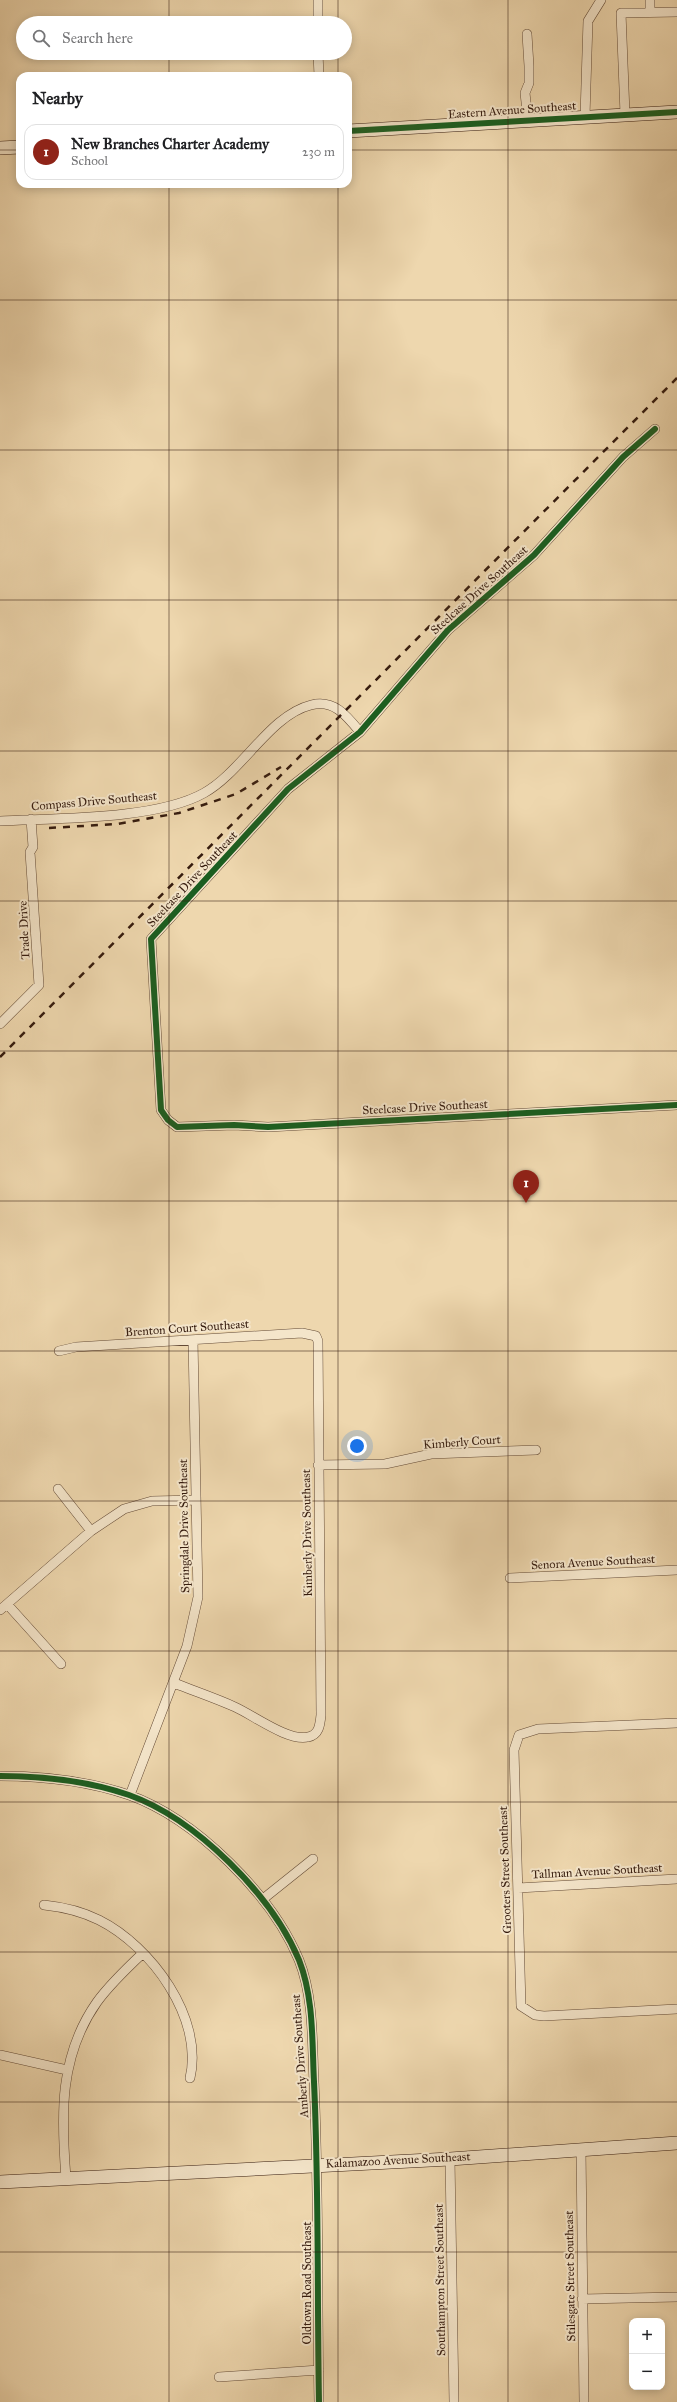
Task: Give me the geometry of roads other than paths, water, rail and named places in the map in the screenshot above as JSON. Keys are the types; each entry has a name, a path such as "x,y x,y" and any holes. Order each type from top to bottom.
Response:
{"main road":[{"name":"Eastern Avenue Southeast","path":"352,131 585,116 677,112"},
{"path":"0,148 16,147"},
{"name":"Kalamazoo Avenue Southeast","path":"0,2182 450,2158 677,2143"}],"street":[{"path":"318,0 318,16"},
{"path":"585,116 588,21 601,0"},
{"path":"650,0 650,12"},
{"path":"625,114 621,13 677,12"},
{"path":"527,34 529,66 526,93 528,120"},
{"path":"318,60 318,72"},
{"name":"Steelcase Drive Southeast","path":"655,429 624,457 534,555 448,630 375,712 360,732 288,790 151,939 160,1110 168,1120 177,1127 234,1125 268,1127 677,1104"},
{"name":"Compass Drive Southeast","path":"0,821 160,808 204,793 238,767 261,740 292,713 310,705 324,703 343,711 360,732"},
{"name":"Trade Drive","path":"0,1024 39,985 30,852 33,847 31,819"},
{"name":"Brenton Court Southeast","path":"59,1351 76,1348 302,1332 316,1336"},
{"name":"Kimberly Drive Southeast","path":"174,1683 235,1707 282,1732 307,1738 315,1735 318,1730 320,1715 318,1465 319,1348 316,1336"},
{"name":"Springdale Drive Southeast","path":"130,1796 188,1646 198,1597 193,1340"},
{"name":"Kimberly Court","path":"318,1465 385,1464 431,1454 536,1450"},
{"path":"58,1488 91,1531"},
{"path":"61,1664 4,1607 91,1531 124,1509 152,1501 196,1500"},
{"name":"Senora Avenue Southeast","path":"510,1578 677,1570"},
{"name":"Grooters Street Southeast","path":"677,1723 538,1729 519,1735 514,1750 521,2006 535,2014 544,2016 677,2009"},
{"name":"Amberly Drive Southeast","path":"0,1776 52,1777 130,1796 176,1819 204,1839 233,1866 263,1899 284,1932 299,1961 306,1985 310,2016 317,2164"},
{"path":"263,1899 313,1859"},
{"name":"Tallman Avenue Southeast","path":"518,1888 677,1879"},
{"path":"44,1905 77,1911 99,1920 120,1933 143,1952 161,1973 175,1997 183,2016 193,2052 190,2078"},
{"path":"66,2178 62,2122 67,2070 79,2035 97,2002 143,1952"},
{"path":"0,2055 67,2070"},
{"name":"Stilesgate Street Southeast","path":"581,2149 584,2402"},
{"name":"Southampton Street Southeast","path":"450,2158 454,2402"},
{"name":"Oldtown Road Southeast","path":"317,2164 319,2402"},
{"path":"582,2299 677,2297"},
{"path":"219,2377 318,2370"}],"railway":[{"path":"0,1057 677,378"},
{"path":"49,828 117,824 179,813 236,794 281,767"}],"place":[{"name":"New Branches Charter Academy","path":"526,1203"}]}
